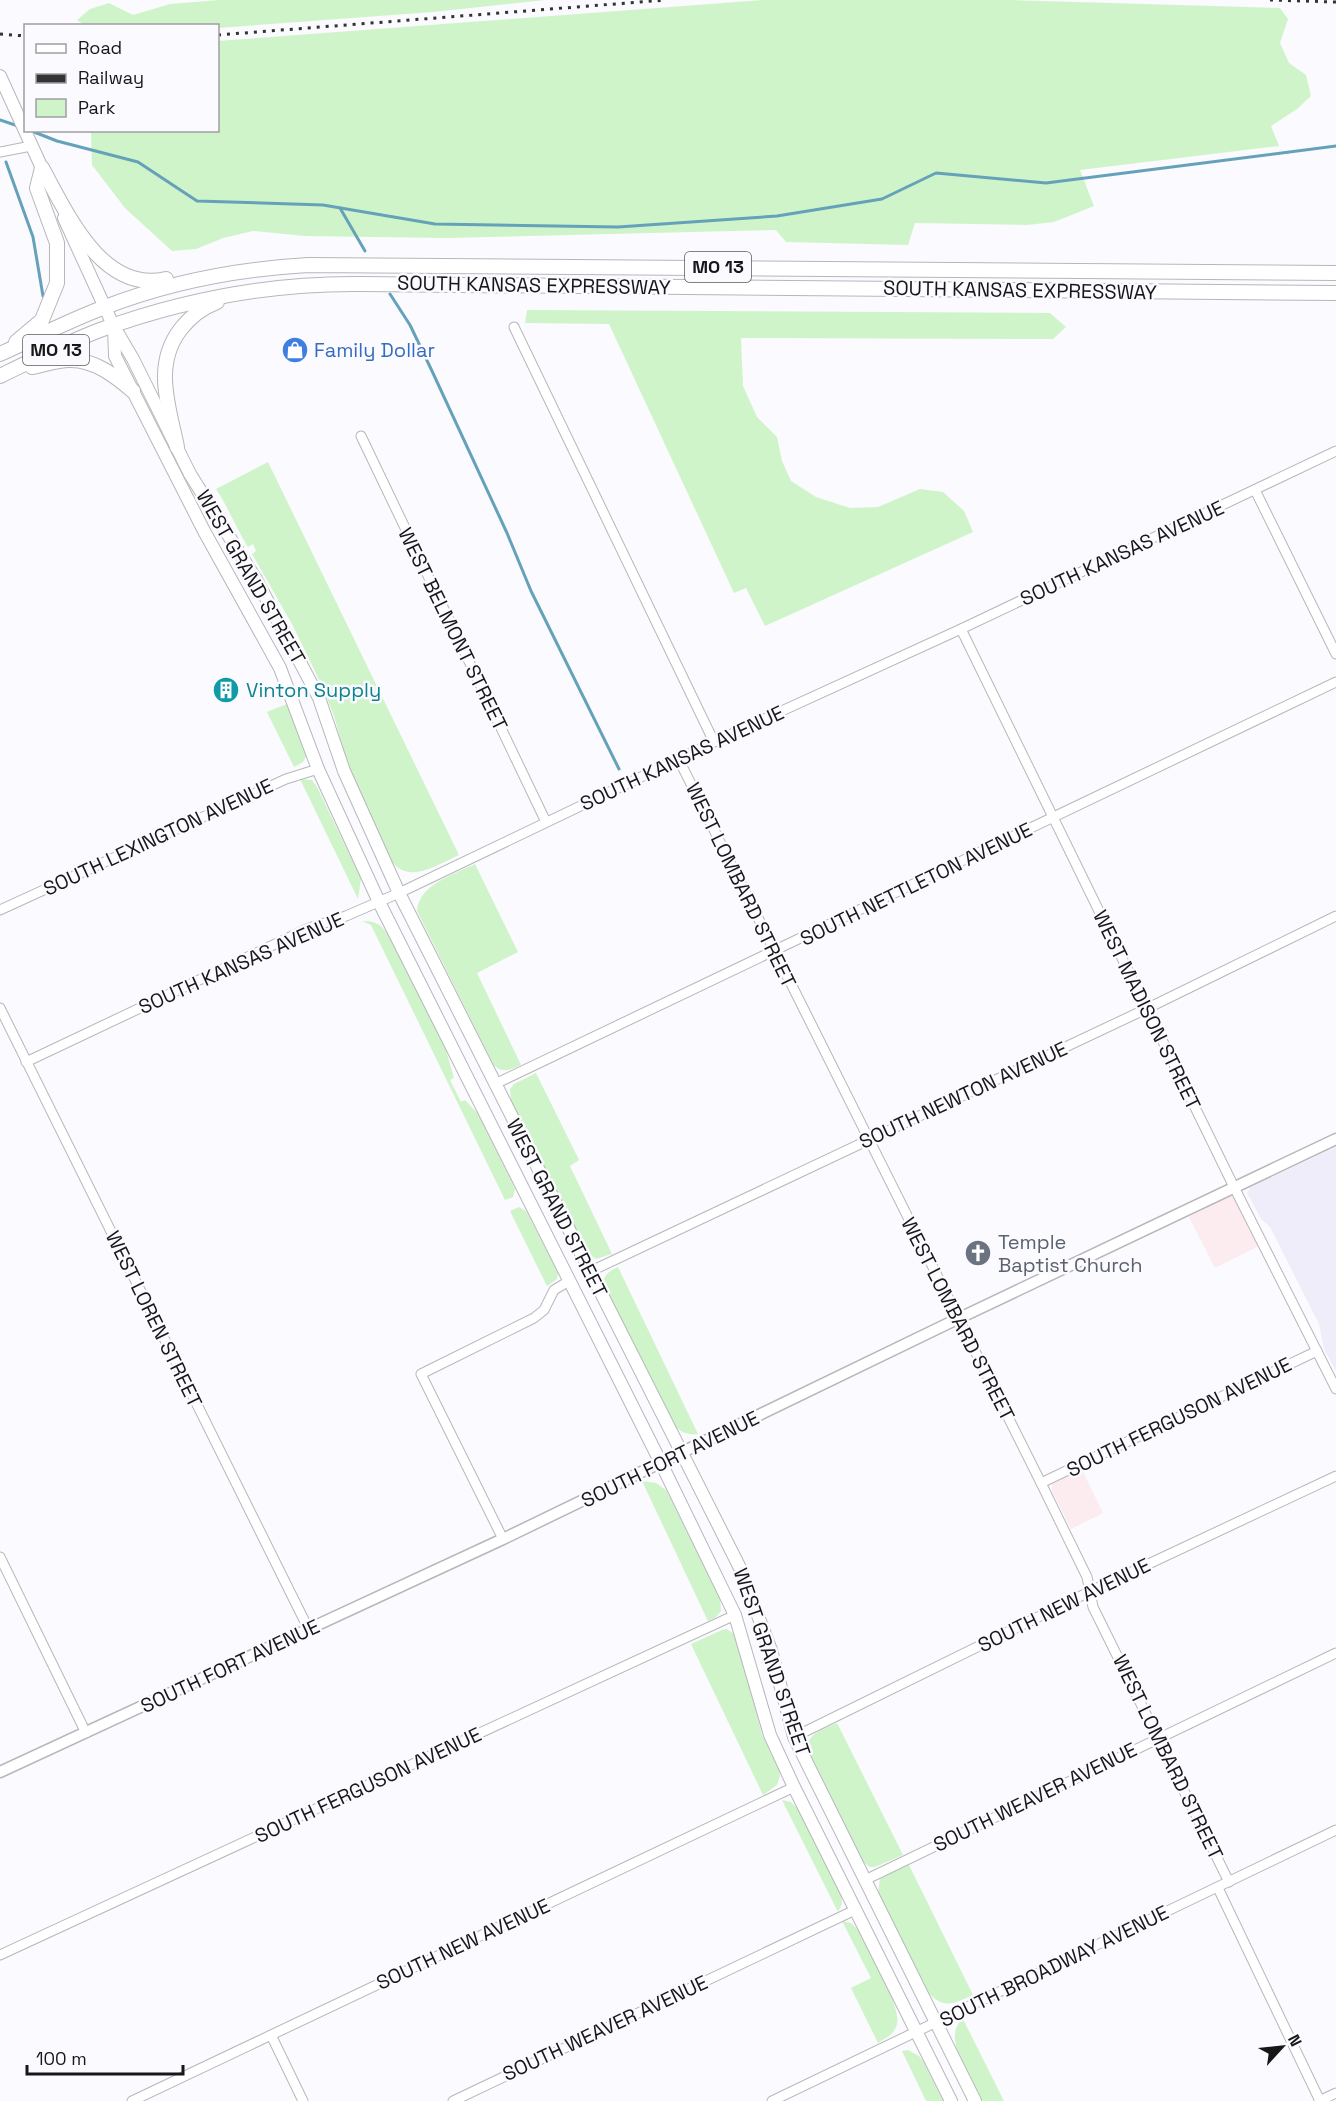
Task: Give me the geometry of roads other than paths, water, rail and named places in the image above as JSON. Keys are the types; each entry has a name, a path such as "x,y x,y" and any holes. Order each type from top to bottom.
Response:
{"main road":[{"name":"WEST GRAND STREET","path":"1,79 24,131"},
{"name":"WEST GRAND STREET","path":"25,132 113,326 133,359 190,474 257,581 319,698 344,771 399,893 740,1568 771,1650 794,1737 975,2101"},
{"path":"42,168 77,227 101,260 110,268 133,278 151,282 201,271 234,273"},
{"path":"0,353 42,320 57,283 57,243 37,188 42,168"},
{"name":"SOUTH KANSAS EXPRESSWAY","path":"0,353 105,307 176,285 234,273 289,266 357,264 1336,273"},
{"name":"SOUTH KANSAS EXPRESSWAY","path":"4,374 87,336 173,306 248,291 304,285 1336,293"},
{"path":"177,447 164,384 165,362 170,346 185,323 206,306 248,291"},
{"name":"WEST GRAND STREET","path":"113,326 115,356 204,531 280,668 318,769 378,902 661,1463 735,1616 770,1735 951,2101"},
{"path":"4,374 69,360 83,361 111,374 133,391"}],"street":[{"path":"0,152 30,144"},
{"path":"514,327 714,742"},
{"name":"WEST BELMONT STREET","path":"361,436 546,822"},
{"name":"SOUTH KANSAS AVENUE","path":"26,1062 309,928 346,916 399,893 714,742 960,629 1336,451"},
{"path":"1255,490 1336,654"},
{"name":"WEST MADISON STREET","path":"960,629 1234,1187 1336,1389"},
{"name":"SOUTH NETTLETON AVENUE","path":"495,1084 1336,682"},
{"name":"WEST LOMBARD STREET","path":"679,760 1087,1577 1093,1607 1229,1882"},
{"name":"SOUTH LEXINGTON AVENUE","path":"0,910 286,779 318,769"},
{"name":"SOUTH NEWTON AVENUE","path":"589,1272 1146,1009 1336,916"},
{"name":"WEST LOREN STREET","path":"0,1008 309,1630"},
{"name":"SOUTH FORT AVENUE","path":"0,1772 504,1539 1336,1139"},
{"path":"504,1539 421,1374 534,1318 544,1310 554,1290 569,1281"},
{"name":"SOUTH FERGUSON AVENUE","path":"1041,1484 1317,1352"},
{"name":"SOUTH NEW AVENUE","path":"794,1737 1091,1591 1336,1476"},
{"path":"0,1557 86,1733"},
{"name":"SOUTH FERGUSON AVENUE","path":"0,1955 735,1616"},
{"name":"SOUTH WEAVER AVENUE","path":"865,1880 1336,1653"},
{"name":"SOUTH NEW AVENUE","path":"132,2101 794,1787"},
{"name":"SOUTH BROADWAY AVENUE","path":"772,2101 1336,1830"},
{"name":"WEST LOMBARD STREET","path":"1218,1888 1320,2101"},
{"name":"SOUTH WEAVER AVENUE","path":"453,2101 855,1910"},
{"path":"271,2035 303,2101"},
{"path":"1320,2101 1336,2093"}],"waterway":[{"path":"0,120 18,126"},
{"path":"34,132 57,141 138,162 197,201 323,205 435,224 618,227 777,216 882,199 936,173 1046,183 1336,146"},
{"path":"6,162 33,237 43,296"},
{"path":"340,208 365,251"},
{"path":"390,294 410,325 507,533 531,591 619,769"}],"railway":[{"path":"219,35 666,0"},
{"path":"1270,0 1336,2"},
{"path":"0,34 24,36"}],"place":[{"name":"Family Dollar","path":"295,350"},
{"name":"Vinton Supply","path":"226,690"},
{"name":"Temple Baptist Church","path":"978,1253"}]}
